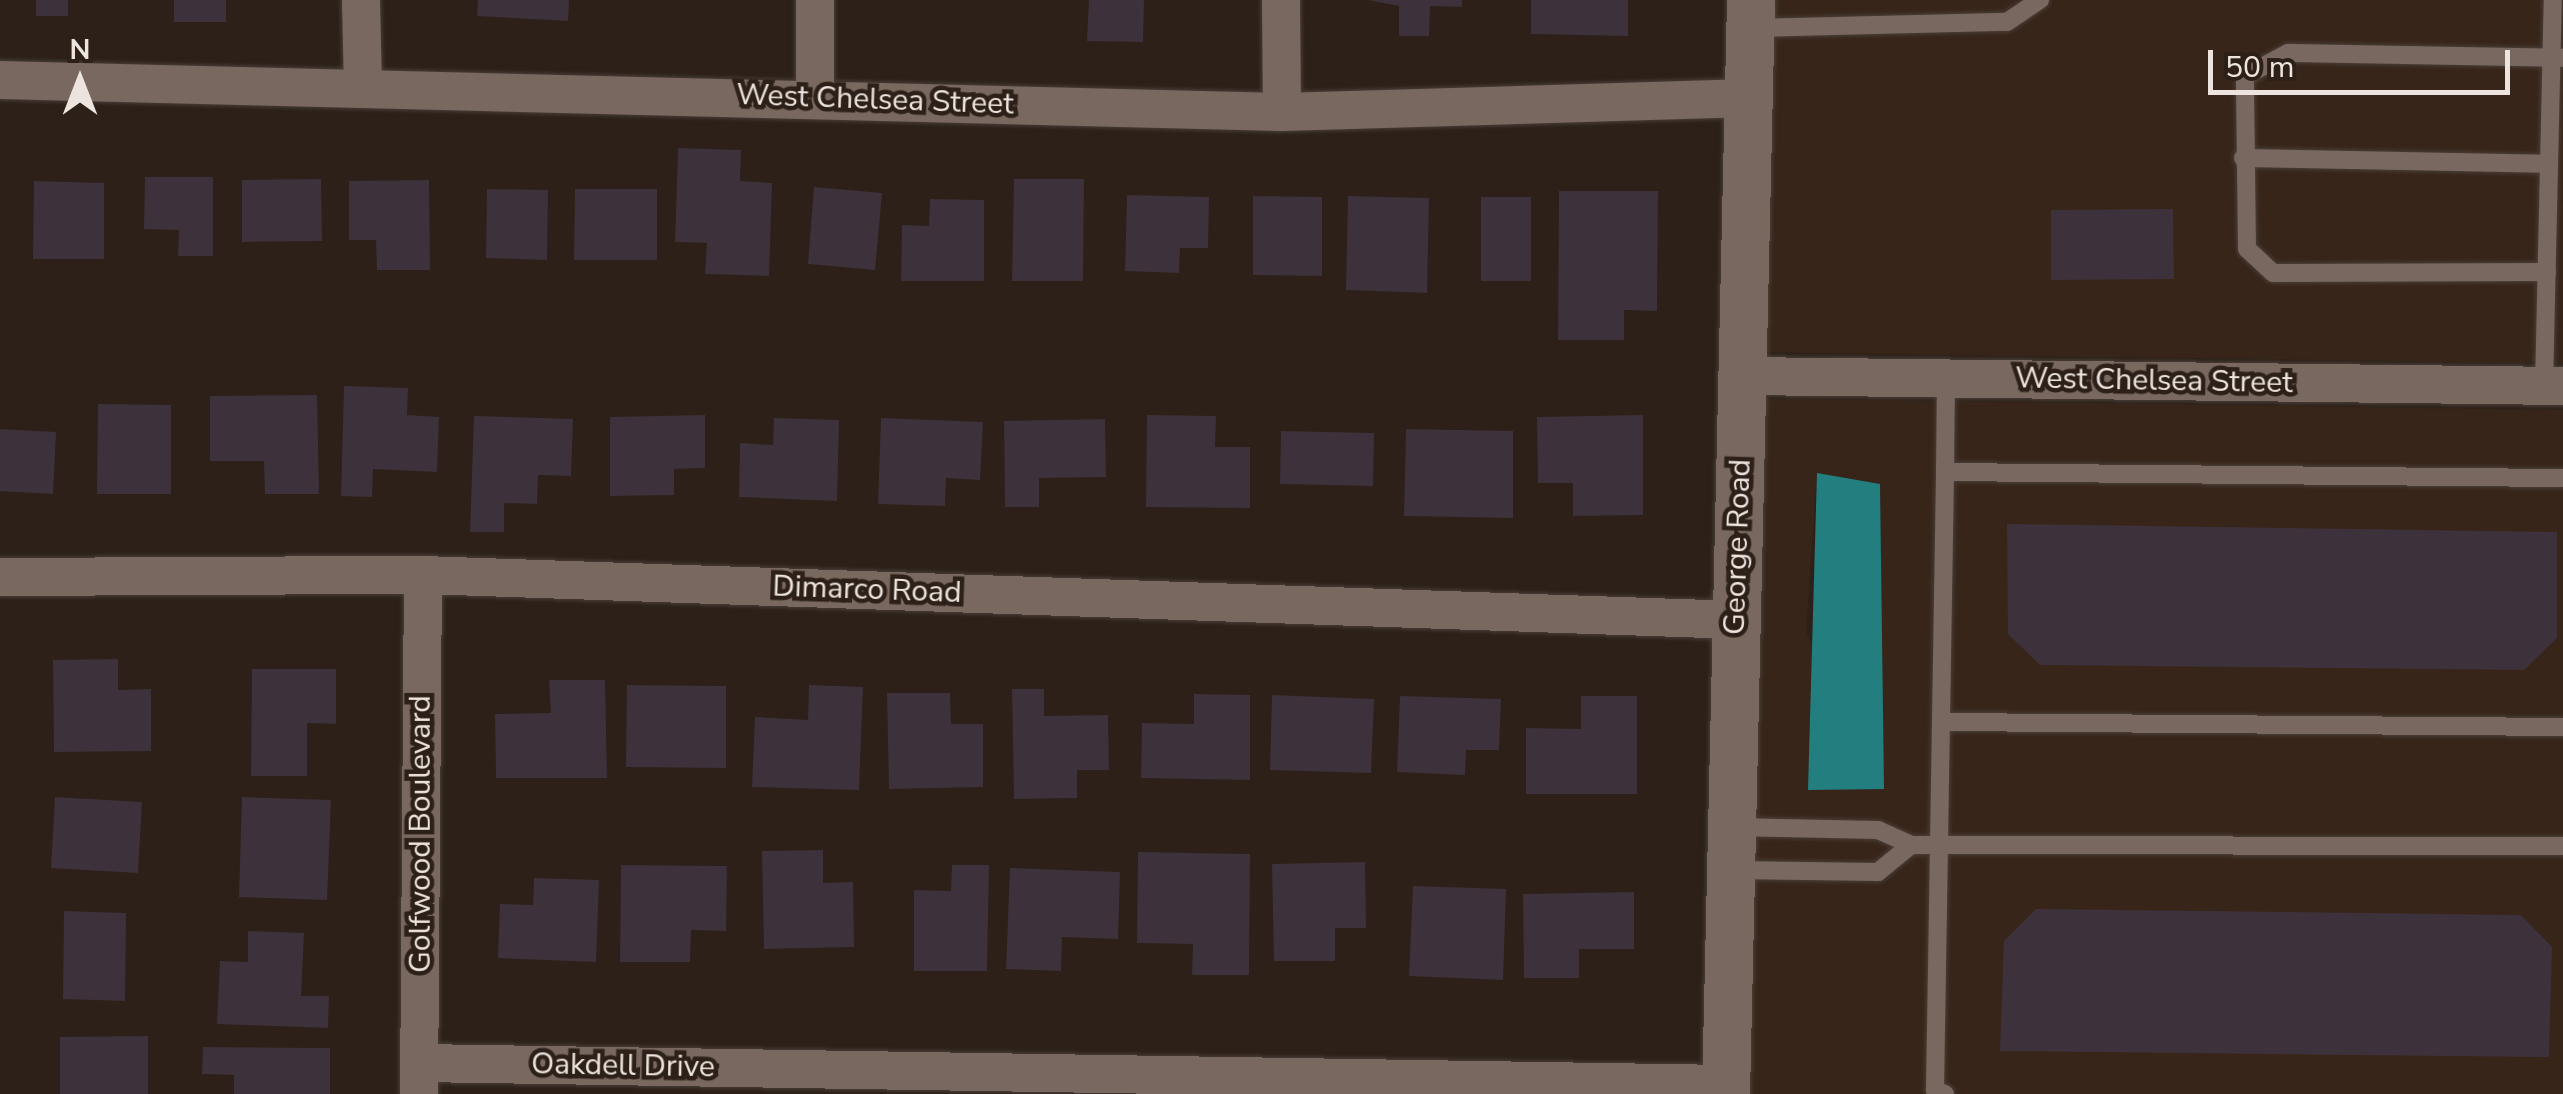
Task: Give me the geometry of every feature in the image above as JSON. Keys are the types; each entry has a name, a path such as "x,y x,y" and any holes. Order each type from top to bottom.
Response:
{"street":[{"path":"362,0 363,88"},
{"path":"815,0 815,98"},
{"path":"1281,0 1282,112"},
{"name":"George Road","path":"1726,1089 1735,620 1746,376 1751,14"},
{"name":"West Chelsea Street","path":"0,80 1282,112 1750,98"},
{"name":"West Chelsea Street","path":"1746,376 2554,386"},
{"name":"Dimarco Road","path":"0,577 423,575 1735,620"},
{"name":"Golfwood Boulevard","path":"419,1078 423,575"},
{"name":"Oakdell Drive","path":"419,1078 1726,1089"}],"lane":[{"path":"1751,14 2007,22 2040,0"},
{"path":"2553,0 2557,58 2549,164 2547,272 2554,386"},
{"path":"2547,272 2273,273 2247,249 2245,76 2288,53 2557,58"},
{"path":"2243,158 2549,164"},
{"path":"1945,1094 1935,1090 1943,845 1946,378"},
{"path":"1946,472 2563,478"},
{"path":"1944,722 2563,727"},
{"path":"1731,848 1878,830 1912,845 2563,846"},
{"path":"1731,848 1878,872 1912,845"}],"shaded area":[{"path":"1773,0 2563,0 2563,363 1767,352"},
{"path":"1765,399 2563,410 2563,1094 1747,1094","holes":["1817,474 1880,485 1883,789 1806,632"]}],"water":[{"path":"1817,473 1880,484 1884,789 1808,790"}],"building":[{"path":"36,0 68,0 68,16 36,16"},
{"path":"174,0 226,0 226,22 174,22"},
{"path":"478,0 569,0 568,21 477,16"},
{"path":"1089,0 1144,0 1143,42 1087,41"},
{"path":"1368,0 1462,0 1462,7 1430,6 1429,36 1399,36 1399,6"},
{"path":"1531,0 1628,0 1628,36 1531,34"},
{"path":"678,148 741,150 740,181 772,183 769,276 705,274 707,243 675,242"},
{"path":"145,177 213,177 213,256 178,256 179,230 144,229"},
{"path":"321,179 322,241 242,242 242,180"},
{"path":"1014,179 1084,179 1083,281 1012,281"},
{"path":"429,180 430,270 377,270 376,240 349,240 349,181"},
{"path":"34,181 104,183 104,259 33,259"},
{"path":"814,187 882,193 875,270 808,264"},
{"path":"487,189 548,190 547,260 486,258"},
{"path":"575,189 657,189 657,260 574,260"},
{"path":"1559,191 1658,191 1657,311 1624,310 1624,340 1558,340"},
{"path":"1127,195 1209,197 1208,248 1180,248 1179,273 1125,271"},
{"path":"1253,196 1322,197 1322,276 1253,275"},
{"path":"1348,196 1429,198 1427,293 1346,290"},
{"path":"1481,197 1531,197 1531,281 1481,281"},
{"path":"930,199 984,200 984,281 901,281 902,225 929,226"},
{"path":"2173,209 2174,279 2051,280 2051,210"},
{"path":"344,386 408,388 407,415 439,417 437,472 373,469 372,497 341,496"},
{"path":"317,395 319,494 265,494 264,461 210,461 210,396"},
{"path":"98,404 171,405 171,494 97,494"},
{"path":"705,415 705,468 674,469 674,495 610,496 610,417"},
{"path":"1147,415 1216,416 1215,447 1250,447 1250,508 1146,507"},
{"path":"1643,415 1643,515 1573,516 1573,483 1538,483 1537,417"},
{"path":"474,416 573,419 571,476 538,475 537,504 504,503 504,532 470,532"},
{"path":"774,418 839,420 837,501 739,497 740,443 773,445"},
{"path":"881,418 983,422 980,480 946,478 945,506 878,504"},
{"path":"1105,419 1106,477 1039,478 1039,507 1005,507 1004,421"},
{"path":"0,429 56,432 53,494 0,491"},
{"path":"1406,429 1513,431 1513,518 1404,516"},
{"path":"1281,431 1374,433 1373,486 1280,484"},
{"path":"2007,524 2557,532 2557,638 2524,670 2040,665 2008,634"},
{"path":"118,659 118,690 151,689 151,751 54,752 53,660"},
{"path":"252,669 336,669 336,724 307,723 307,776 251,776"},
{"path":"549,680 605,680 607,778 496,778 495,714 551,713"},
{"path":"627,685 726,686 726,768 626,767"},
{"path":"809,685 863,687 859,790 752,787 755,717 808,720"},
{"path":"1012,689 1044,689 1044,716 1108,715 1109,770 1077,770 1077,798 1014,799"},
{"path":"887,693 950,693 951,724 983,724 983,787 889,789"},
{"path":"1194,694 1250,695 1250,780 1141,778 1142,723 1194,724"},
{"path":"1272,695 1374,699 1371,773 1270,770"},
{"path":"1400,696 1501,699 1499,750 1466,750 1465,775 1397,772"},
{"path":"1581,696 1637,696 1637,794 1526,794 1526,728 1581,729"},
{"path":"55,797 142,802 138,873 51,868"},
{"path":"242,797 331,800 327,900 239,897"},
{"path":"823,850 823,883 853,882 854,947 764,949 762,851"},
{"path":"1138,852 1250,854 1249,975 1192,975 1193,944 1137,943"},
{"path":"1365,862 1366,928 1335,928 1335,961 1274,961 1272,864"},
{"path":"621,865 727,866 726,931 691,930 690,962 620,962"},
{"path":"952,865 989,865 987,971 914,971 914,890 951,891"},
{"path":"1010,868 1120,872 1118,939 1062,937 1061,971 1006,969"},
{"path":"534,878 599,880 596,962 498,958 500,904 533,905"},
{"path":"1413,886 1506,889 1503,980 1409,976"},
{"path":"1634,892 1634,949 1579,949 1579,978 1524,978 1523,894"},
{"path":"2036,909 2521,915 2552,947 2549,1057 2000,1051 2004,941"},
{"path":"64,911 126,913 125,1001 63,999"},
{"path":"248,931 304,933 301,996 329,996 328,1028 217,1024 220,961 248,962"},
{"path":"148,1036 148,1094 60,1094 60,1037"},
{"path":"203,1047 330,1048 330,1094 234,1094 234,1075 202,1074"}]}
